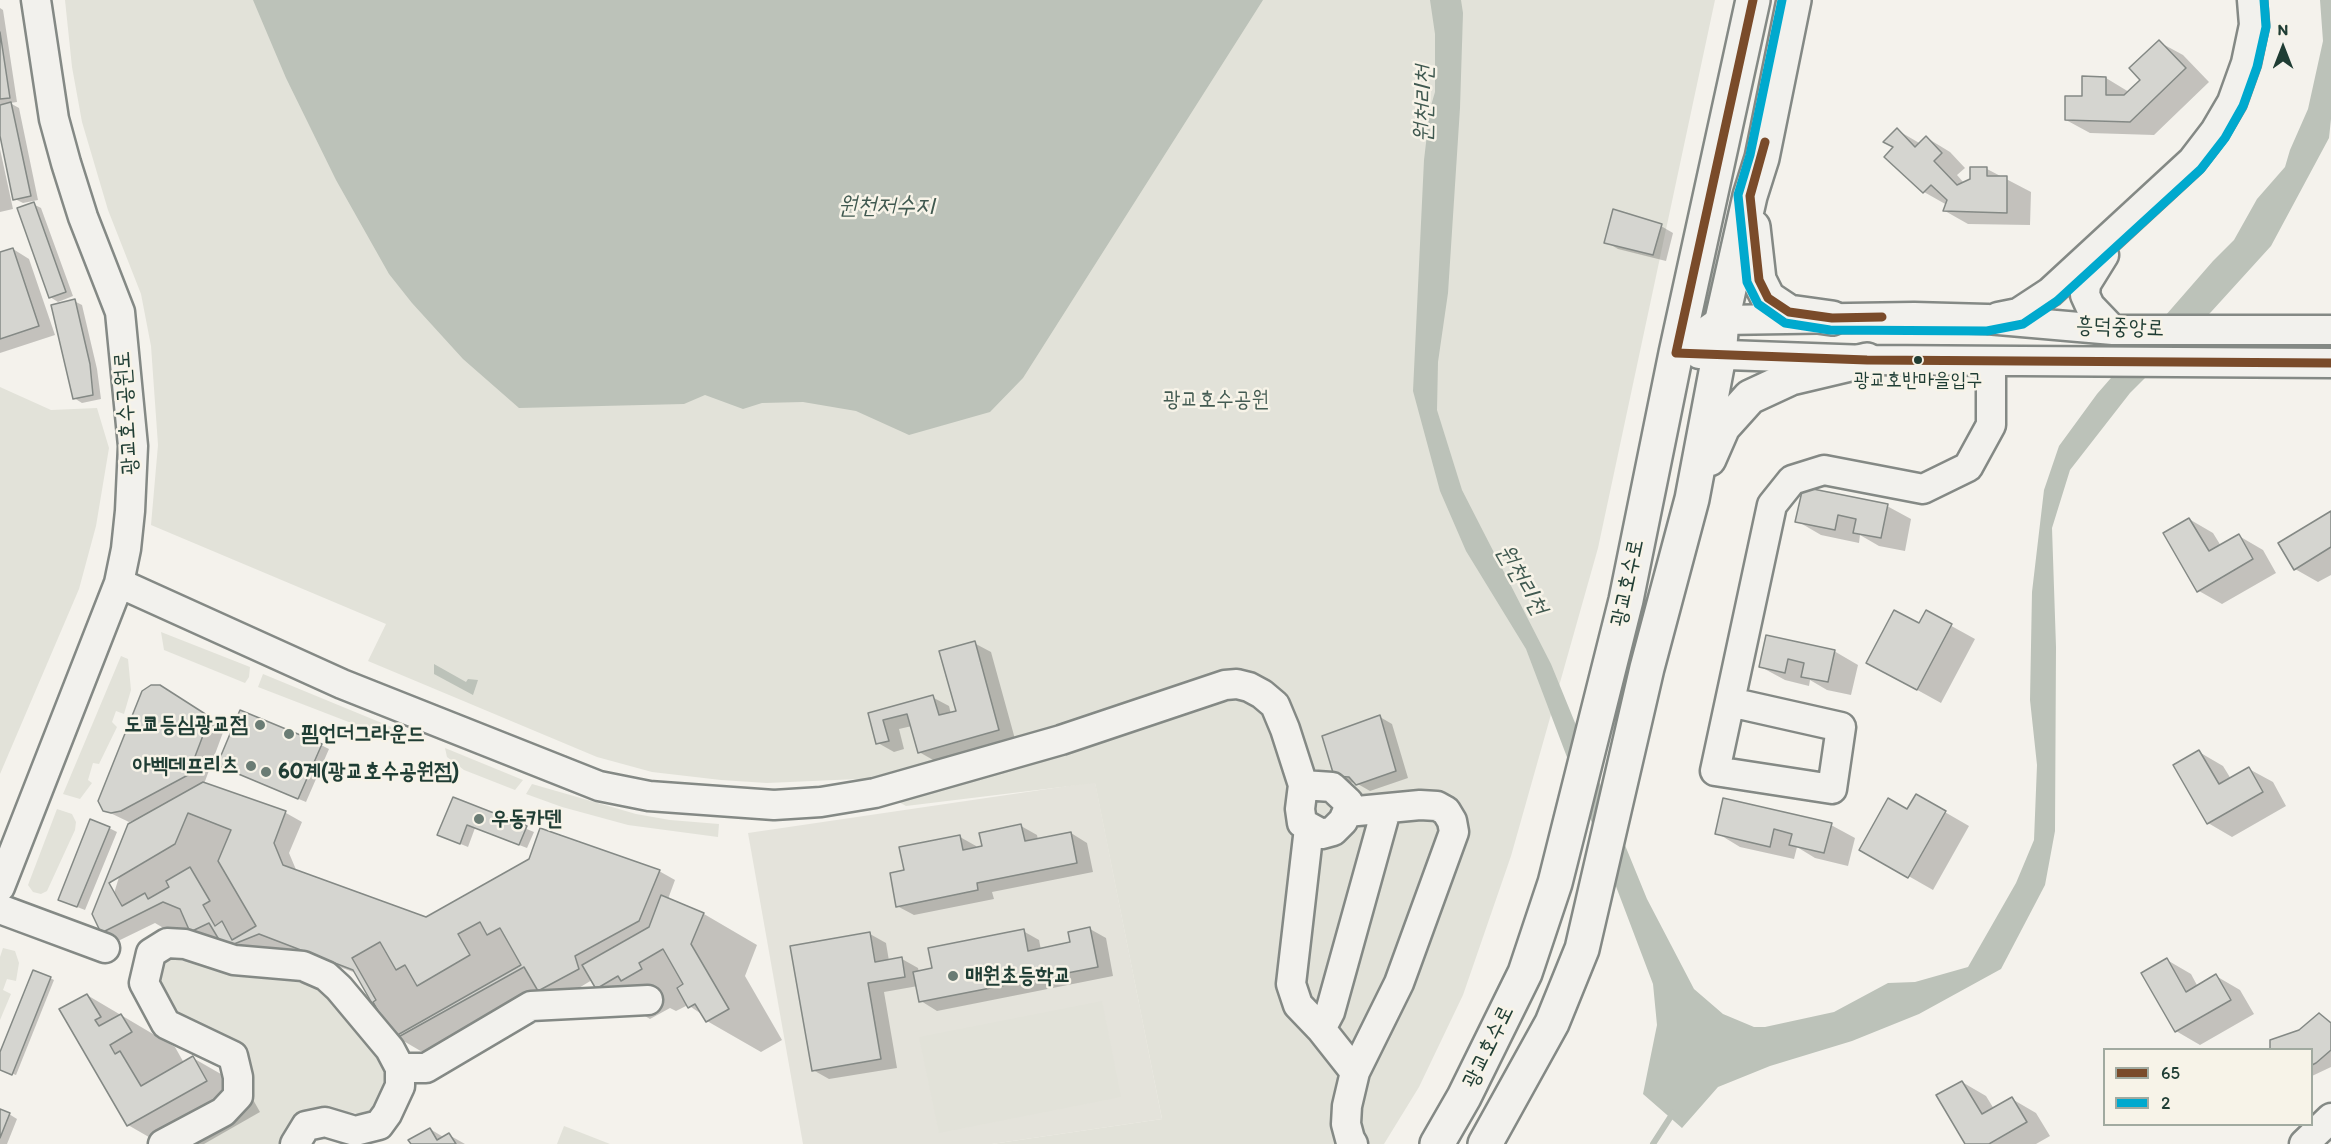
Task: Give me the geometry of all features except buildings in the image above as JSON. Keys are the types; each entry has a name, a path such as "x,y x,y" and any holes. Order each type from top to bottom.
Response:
{"main road":[{"name":"광교호수로","path":"1437,1144 1464,1097 1525,973 1554,883 1626,600 1676,352 1753,0"},
{"name":"광교호수로","path":"1485,1144 1552,1023 1582,949 1647,668 1692,499 1719,356 1722,320 1750,196 1762,158 1794,0"},
{"path":"1750,196 1758,280 1768,298 1789,312 1832,318"},
{"path":"1692,499 1723,427 1750,397 1791,378 1867,360"}],"street":[{"name":"광교호수공원로","path":"0,887 119,583 130,511 133,446 120,312 83,217 66,163 54,118 36,0"},
{"path":"1987,319 2018,313 2050,292 2192,161 2216,131 2232,102 2246,63 2254,25 2252,0"},
{"path":"2113,330 2090,306 2085,295 2086,284 2096,265 2138,213"},
{"name":"흥덕중앙로","path":"1722,320 1987,319 2113,330 2331,330"},
{"path":"1676,352 1722,320"},
{"name":"흥덕중앙로","path":"1676,352 1719,356 1867,360 2331,363"},
{"path":"1730,702 1841,727 1832,789 1715,771 1772,505 1792,480 1824,470 1923,489 1968,467 1991,425 1991,361"},
{"path":"119,583 352,688 599,786 649,796 774,805 821,802 875,793 1061,740 1225,685 1237,684 1262,693 1275,705 1303,785 1302,823 1322,834 1333,831 1343,821 1348,802 1332,787 1303,785"},
{"path":"1347,812 1420,805 1437,806 1446,811 1452,820 1454,832 1399,983 1355,1072 1347,1106 1346,1124 1353,1144"},
{"path":"1321,1029 1330,1012 1386,810"},
{"path":"1309,828 1291,984 1298,1005 1321,1029 1355,1072"},
{"path":"0,909 105,948"},
{"path":"163,1144 223,1112 238,1096 238,1077 233,1056 166,1024 144,983 151,953 167,943 185,944 234,960 303,966 326,976 339,988 390,1049 400,1068 400,1086 387,1114 379,1125 355,1131 325,1122 306,1126 295,1144"},
{"path":"400,1068 426,1068 531,1006 648,1000"},
{"path":"2304,1144 2331,1118"}],"shaded area":[{"name":"매원초등학교","path":"1095,782 1162,1119 992,1144 803,1144 748,833"}],"green space":[{"name":"광교호수공원","path":"65,0 1715,0 1598,548 1511,856 1463,995 1419,1087 1384,1144 992,1144 1162,1119 1095,783 906,806 858,779 767,783 721,780 652,772 597,757 368,661 386,624 151,525 158,445 151,346 141,294 108,210 82,122 72,67"},
{"path":"0,387 51,410 97,408 109,448 96,526 79,589 0,774"},
{"path":"161,632 250,667 249,677 245,683 164,650"},
{"path":"121,656 128,659 131,690 124,714 116,711 112,722 117,727 99,764 93,763 88,780 92,783 80,799 63,794"},
{"path":"263,674 406,733 372,731 258,687"},
{"path":"445,748 523,780 515,790 464,770 447,757"},
{"path":"532,784 636,814 670,820 719,824 718,837 628,825 562,807 526,794"},
{"path":"57,809 72,814 76,822 75,830 47,891 41,894 33,892 28,885"},
{"path":"3,948 15,951 19,963 16,981 7,979 3,990 11,994 0,1020 0,957"},
{"path":"178,951 300,972 322,985 391,1068 378,1109 368,1114 323,1110 303,1117 287,1128 282,1144 187,1144 236,1116 239,1045 228,1037 182,1018 176,1013 160,983 158,970 161,960"},
{"path":"1102,1001 1121,1097 939,1133 919,1037"},
{"path":"564,1126 610,1144 557,1144"}],"water":[{"name":"원천저수지","path":"253,0 1263,0 1023,378 990,412 909,435 856,411 803,402 762,403 743,409 705,395 684,404 519,408 463,359 389,274 336,180 286,78"},
{"path":"1430,0 1461,0 1463,13 1460,108 1448,293 1438,362 1437,410 1462,490 1551,664 1647,899 1694,989 1723,1014 1754,1027 1765,1027 1834,1012 1888,983 1915,982 1968,967 2016,883 2034,840 2037,765 2030,700 2032,592 2044,490 2059,446 2097,394 2234,240 2257,199 2285,167 2308,109 2323,41 2320,0 2331,0 2329,138 2271,246 2211,312 2130,393 2070,470 2052,528 2056,647 2055,831 2045,885 2001,969 1919,1014 1852,1041 1770,1066 1718,1087 1682,1128 1643,1094 1657,1025 1653,984 1526,649 1466,551 1440,491 1413,391 1424,160 1430,109 1435,92 1435,34"},
{"path":"434,664 466,682 468,679 478,680 473,695 434,674"}],"waterway":[{"name":"원천리천","path":"1653,1144 1673,1113"}],"transit line":[{"name":"65","path":"1753,0 1676,353 1867,360 2331,363"},
{"name":"2","path":"1782,0 1750,155 1738,195 1747,282 1758,304 1785,323 1830,330 1987,331 2023,324 2057,301 2201,169 2225,138 2243,106 2257,67 2266,27 2264,0"},
{"name":"65","path":"1765,142 1750,196 1759,280 1768,298 1789,312 1832,318 1882,317"}],"place":[{"name":"광교호반마을입구","path":"1918,360"},
{"name":"도쿄등심광교점","path":"260,725"},
{"name":"핌언더그라운드","path":"289,734"},
{"name":"아벡데프리츠","path":"251,766"},
{"name":"60계(광교호수공원점)","path":"266,772"},
{"name":"우동카덴","path":"479,819"},
{"name":"매원초등학교","path":"953,976"}]}
